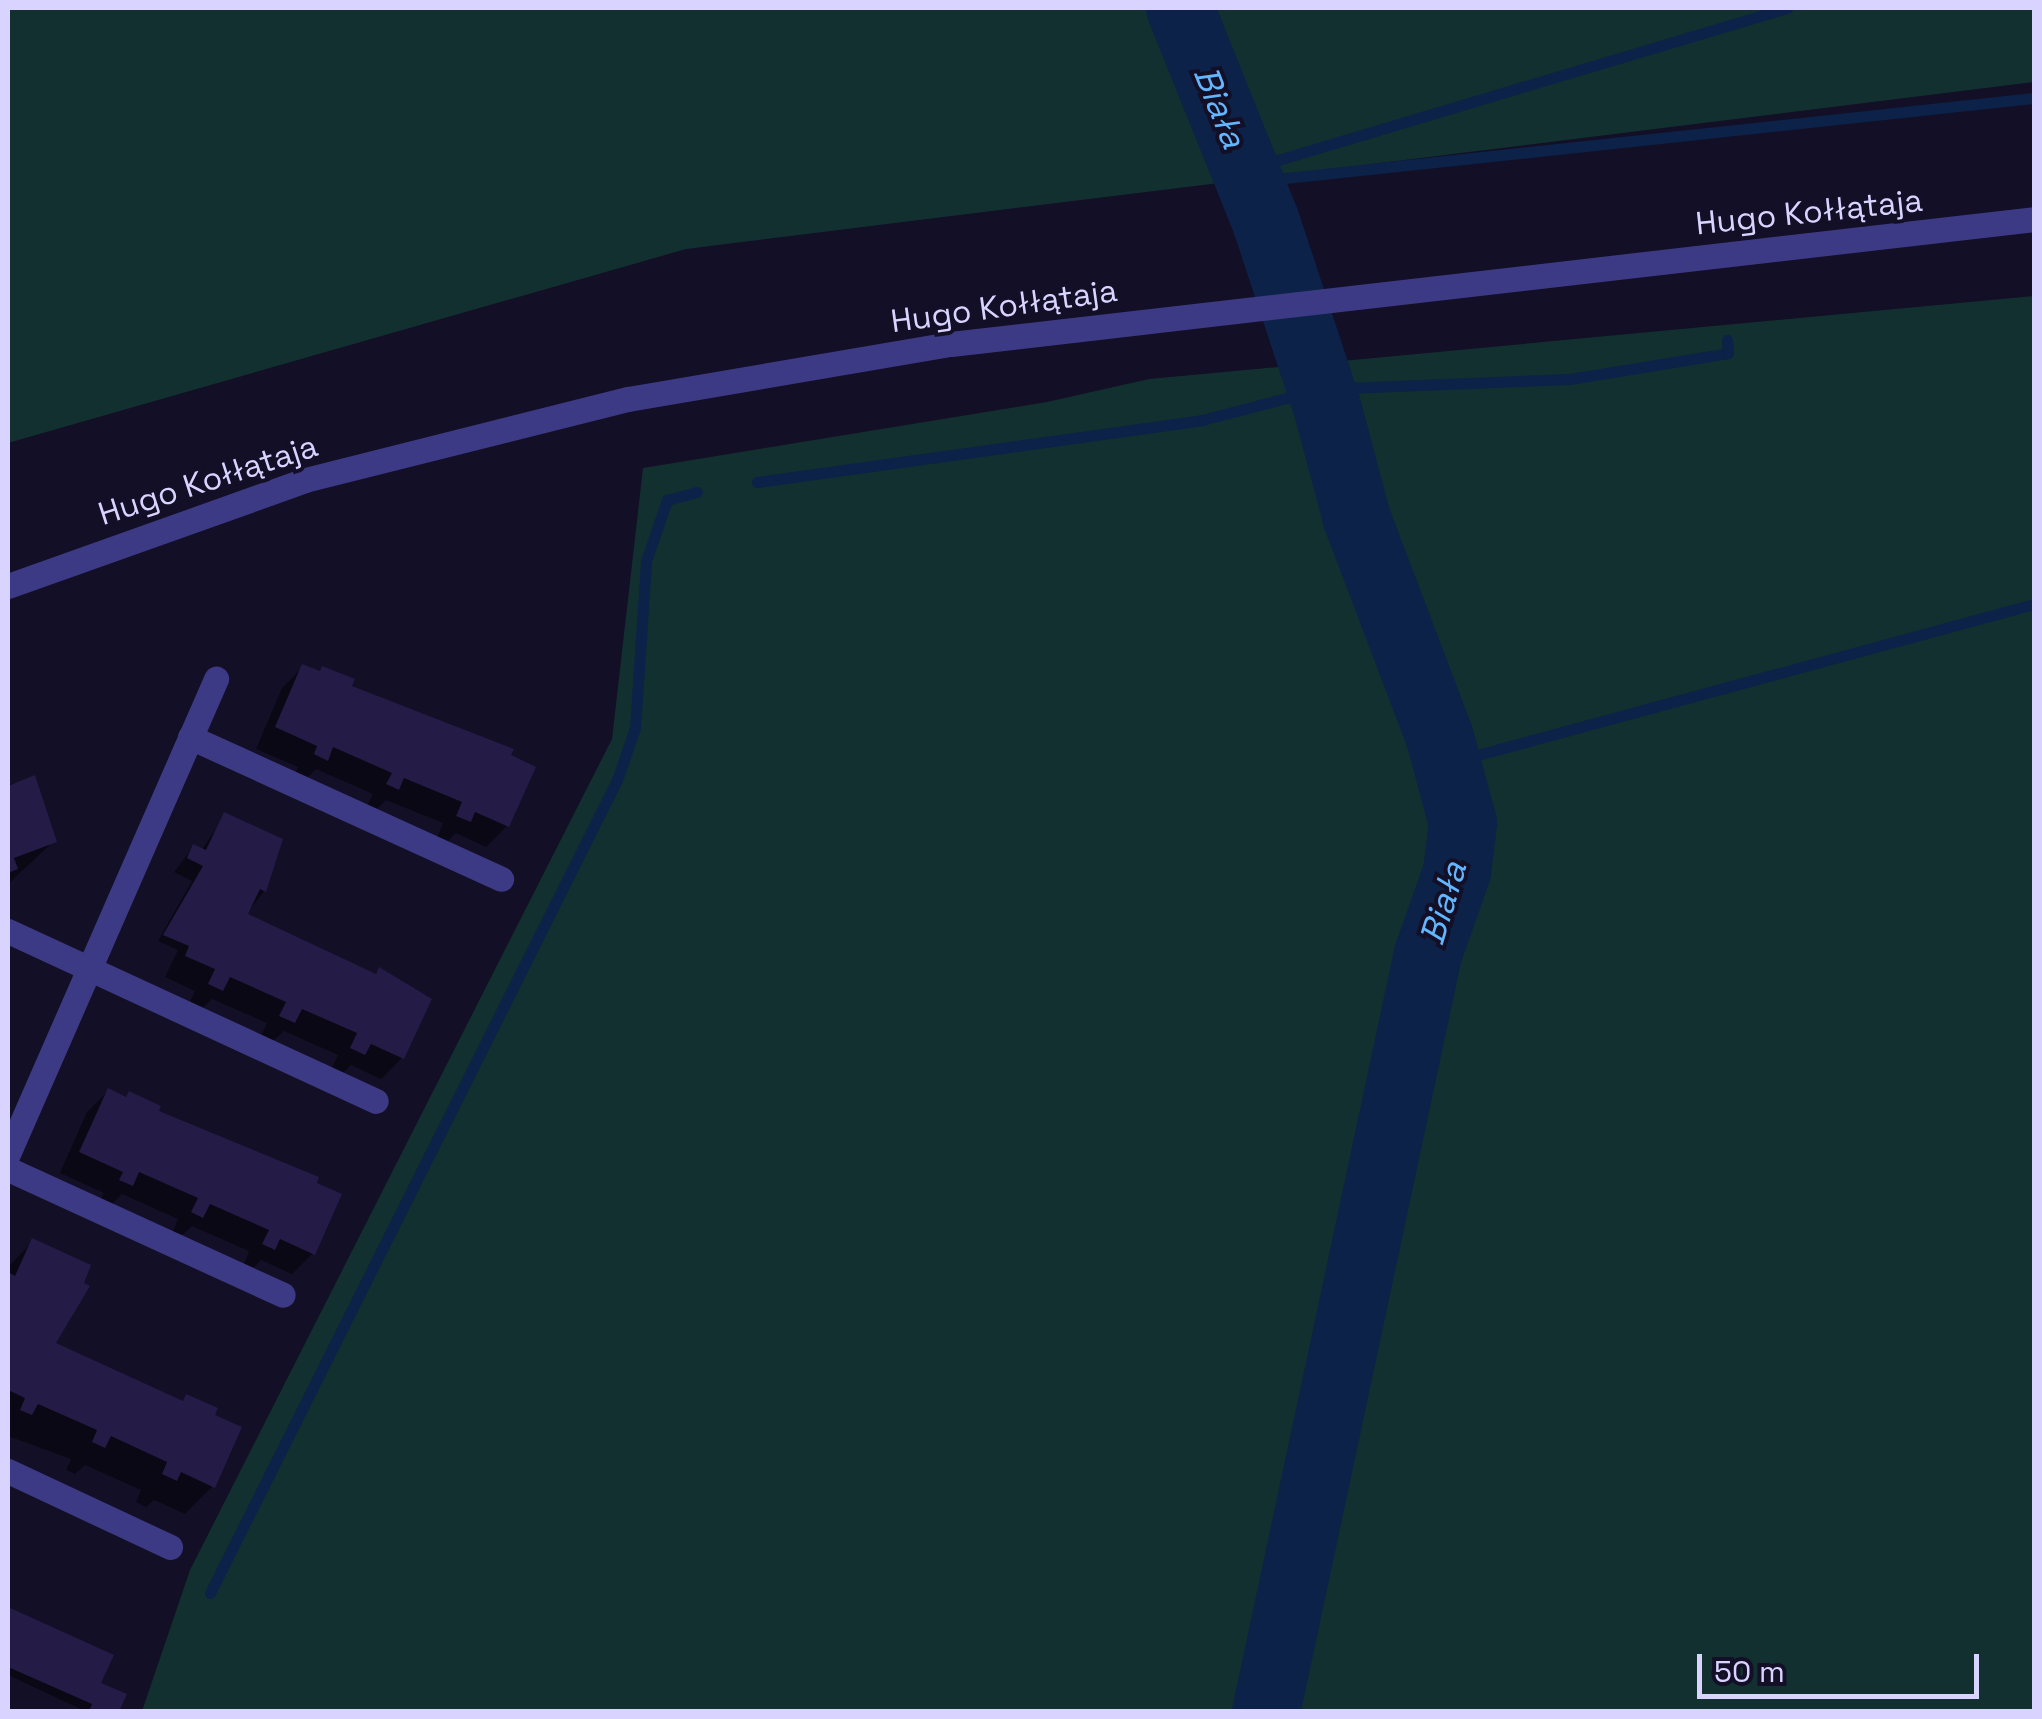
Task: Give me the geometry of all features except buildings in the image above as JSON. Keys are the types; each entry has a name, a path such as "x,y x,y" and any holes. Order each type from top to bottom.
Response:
{"street":[{"name":"Hugo Kołłątaja","path":"8,586 305,480 628,399 951,344 2034,219"},
{"path":"8,1154 216,679"},
{"path":"190,737 501,879"},
{"path":"8,930 376,1101"},
{"path":"8,1168 283,1294"},
{"path":"8,1471 170,1547"}],"green space":[{"path":"8,8 2034,8 2034,82 686,249 8,443"},
{"path":"2034,296 2034,1711 142,1711 190,1570 612,739 643,468 1047,402 1149,379"}],"waterway":[{"name":"Biała","path":"1180,8 1265,219 1328,410 1357,519 1440,738 1463,823 1457,872 1428,954 1266,1712"},
{"path":"1244,170 1787,8"},
{"path":"1249,182 2034,98"},
{"path":"757,482 1202,420 1321,389 1570,379 1728,353 1727,340"},
{"path":"210,1593 617,780 635,728 646,561 667,500 697,492"},
{"path":"1448,763 2034,604"}]}
